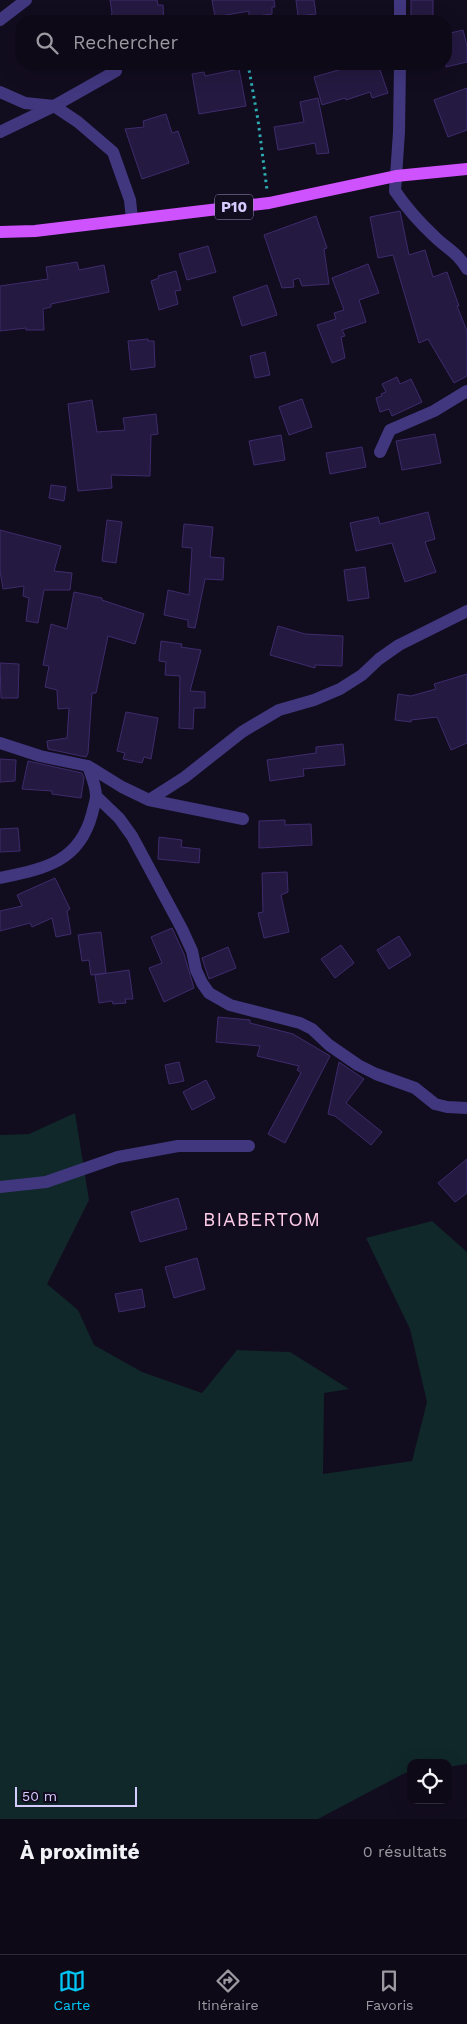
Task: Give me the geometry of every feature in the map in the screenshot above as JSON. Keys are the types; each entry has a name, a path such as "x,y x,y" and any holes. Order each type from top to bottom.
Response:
{"main road":[{"name":"P10","path":"0,232 36,231 269,202 396,176 467,169"}],"street":[{"path":"0,20 26,0"},
{"path":"400,0 400,15"},
{"path":"400,70 395,191 436,238 454,252 467,269"},
{"path":"0,132 54,106 116,71"},
{"path":"0,92 25,102 54,106 78,122 113,152 130,200 132,219"},
{"path":"380,452 390,430 434,411 467,391"},
{"path":"149,800 179,782 257,722 279,710 314,700 340,689 399,645 467,611"},
{"path":"0,743 40,756 88,766 122,787 149,800 243,819"},
{"path":"0,878 43,869 65,857 75,847 89,825 96,796 88,766"},
{"path":"96,796 119,818 132,836 182,929 192,951 196,970 209,993 230,1005 300,1023 312,1029 330,1045 370,1071 415,1088 436,1104 447,1107 467,1108"},
{"path":"0,1187 46,1182 118,1157 178,1146 249,1146"}],"path":[{"path":"249,70 269,202"}],"green space":[{"path":"75,1113 89,1200 47,1284 78,1310 94,1345 142,1372 202,1393 237,1350 290,1352 349,1389 324,1393 323,1474 412,1461 427,1402 410,1329 366,1238 432,1221 467,1252 467,1764 452,1766 452,1759 407,1759 407,1773 318,1819 0,1819 0,1135 29,1134"}],"building":[{"path":"110,0 157,0 158,5 163,5 164,15 111,15"},
{"path":"212,0 274,0 275,7 272,7 272,14 249,15 249,11 215,15"},
{"path":"296,0 314,0 316,14 298,15"},
{"path":"411,0 433,0 433,15 411,15"},
{"path":"463,30 467,46 467,62 452,66 452,33"},
{"path":"239,70 246,106 199,114 192,74 204,72 205,76"},
{"path":"338,70 380,70 388,93 372,98 370,92 322,105 314,77"},
{"path":"467,88 467,130 448,137 434,100"},
{"path":"318,98 329,153 317,154 315,143 278,150 274,127 304,122 300,102"},
{"path":"166,114 172,133 178,131 189,163 142,179 125,129 144,127 143,121"},
{"path":"400,211 409,255 425,250 433,277 447,272 467,331 467,376 454,383 428,339 419,343 393,255 378,258 370,217"},
{"path":"316,216 327,248 324,249 329,284 302,286 299,278 293,280 294,287 282,288 264,235"},
{"path":"208,246 216,272 187,280 179,254"},
{"path":"77,262 79,270 104,265 109,292 51,304 51,307 43,309 44,330 26,330 26,328 0,331 0,286 48,279 46,267"},
{"path":"368,264 379,293 359,300 366,322 342,330 345,336 341,337 345,358 332,363 317,325 336,319 334,313 344,310 332,278"},
{"path":"176,271 181,290 175,291 178,304 159,310 151,281 159,278 158,276"},
{"path":"267,285 277,315 242,326 233,297"},
{"path":"148,339 148,341 154,341 155,367 131,370 128,341"},
{"path":"265,352 270,375 255,378 250,356"},
{"path":"397,377 400,384 411,379 422,402 392,416 389,409 380,412 376,398 386,392 382,384"},
{"path":"302,399 312,427 289,435 279,407"},
{"path":"92,400 97,432 125,430 123,418 156,414 158,434 151,435 150,476 111,475 112,488 78,491 68,404"},
{"path":"435,434 441,463 402,470 396,441"},
{"path":"281,435 285,460 254,465 249,441"},
{"path":"362,447 366,467 330,474 326,453"},
{"path":"51,485 66,487 64,501 49,498"},
{"path":"428,512 435,539 425,542 436,572 405,582 392,543 356,551 350,523 378,517 380,524"},
{"path":"107,520 122,522 116,563 102,561"},
{"path":"184,524 213,527 210,557 224,558 223,580 205,579 195,628 188,627 188,620 164,615 168,590 189,595 192,548 182,547"},
{"path":"0,530 61,546 54,571 72,573 70,590 44,590 38,623 26,621 29,598 23,596 24,586 3,589 0,571"},
{"path":"365,567 369,598 348,601 344,570"},
{"path":"74,592 102,598 102,600 144,614 135,644 108,636 96,693 92,693 88,753 86,757 48,749 47,741 67,738 69,708 58,709 57,690 45,687 49,666 43,665 51,624 67,629"},
{"path":"278,626 305,634 343,636 342,666 315,665 315,668 270,655"},
{"path":"161,641 182,644 181,647 201,650 190,691 205,692 205,708 194,708 193,729 179,728 180,676 165,675 166,662 159,661"},
{"path":"0,663 19,664 18,698 1,698"},
{"path":"467,674 467,743 451,750 437,717 411,720 411,722 395,720 398,694 411,696 436,689 434,684"},
{"path":"126,712 158,718 151,759 144,757 142,763 123,759 125,753 117,751"},
{"path":"343,744 345,765 303,769 304,776 270,781 267,760 316,753 316,747"},
{"path":"0,759 16,760 15,781 0,782"},
{"path":"28,761 82,773 84,778 81,798 52,794 52,791 22,789"},
{"path":"285,820 285,825 311,824 312,845 259,848 259,821"},
{"path":"18,828 20,851 0,852 0,829"},
{"path":"159,837 182,840 181,847 200,849 199,863 158,859"},
{"path":"287,872 288,892 281,895 289,932 264,938 258,913 263,912 262,873"},
{"path":"55,878 70,909 67,911 71,934 56,937 52,918 32,927 30,923 0,931 0,911 22,906 17,895"},
{"path":"172,928 184,954 194,988 164,1002 149,968 162,963 151,937"},
{"path":"101,932 106,973 91,975 89,960 82,961 78,935"},
{"path":"399,936 411,955 389,969 377,950"},
{"path":"341,945 354,963 335,978 321,959"},
{"path":"228,947 236,968 209,979 202,958"},
{"path":"129,970 133,999 125,999 126,1003 113,1004 112,1001 99,1003 95,975"},
{"path":"218,1017 250,1020 250,1023 293,1034 330,1056 285,1143 268,1134 301,1073 297,1070 299,1066 257,1056 260,1046 216,1042"},
{"path":"179,1062 184,1081 169,1084 165,1065"},
{"path":"339,1062 364,1079 346,1103 382,1132 371,1145 335,1116 328,1114"},
{"path":"206,1080 215,1098 192,1110 183,1092"},
{"path":"467,1159 467,1193 455,1202 438,1183"},
{"path":"178,1198 187,1229 140,1242 131,1212"},
{"path":"197,1258 205,1289 174,1298 165,1267"},
{"path":"142,1289 145,1307 119,1312 115,1294"}],"district":[{"name":"BIABERTOM","path":"262,1219"}]}
